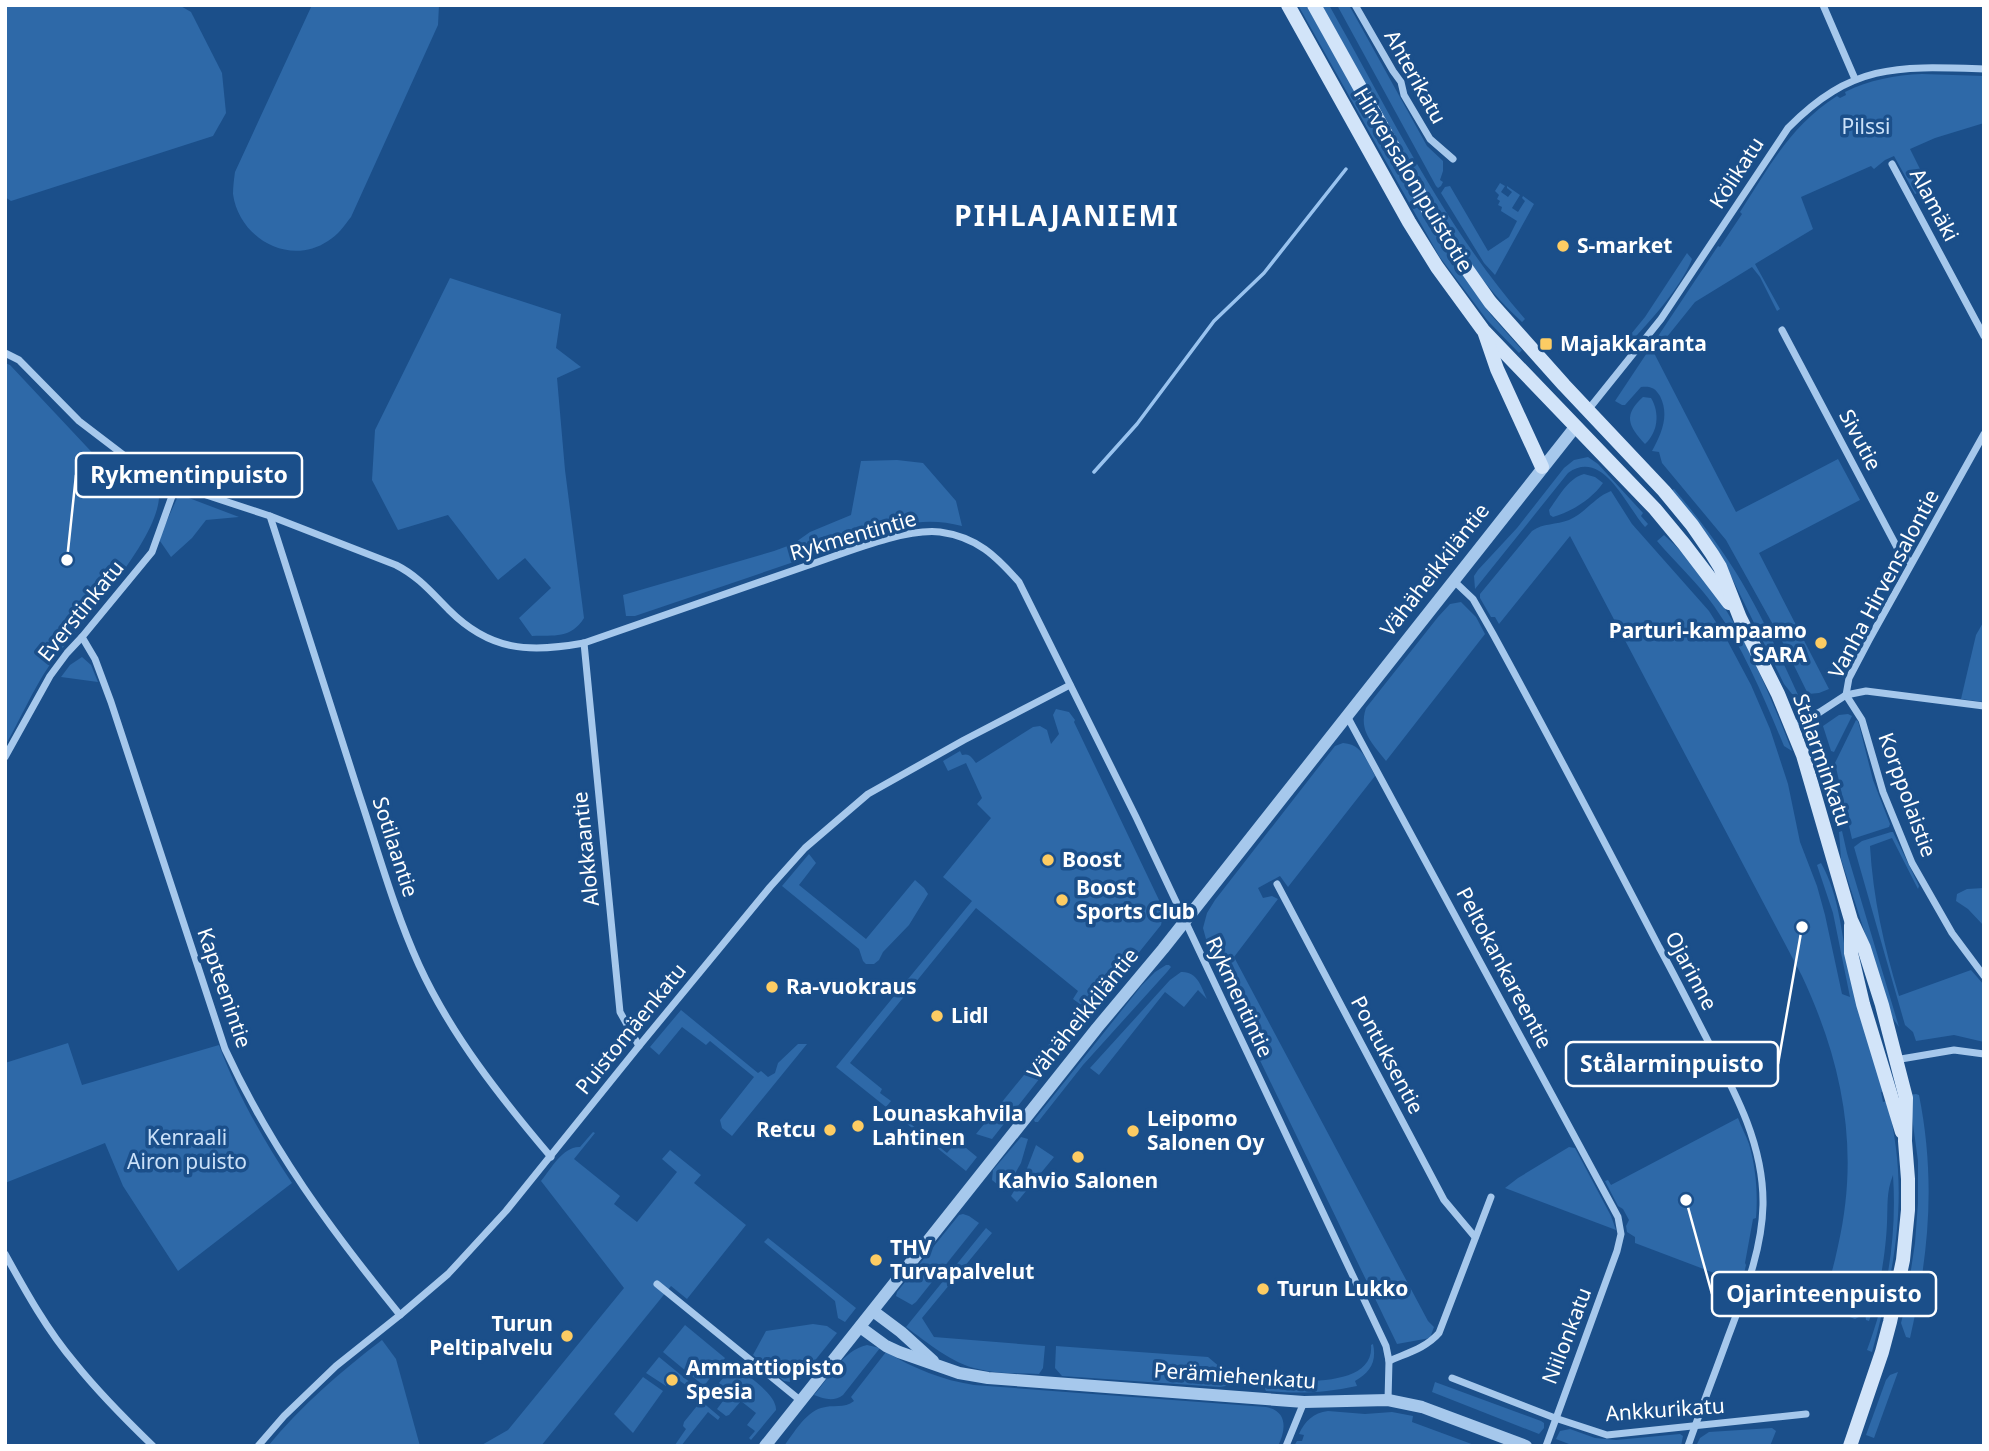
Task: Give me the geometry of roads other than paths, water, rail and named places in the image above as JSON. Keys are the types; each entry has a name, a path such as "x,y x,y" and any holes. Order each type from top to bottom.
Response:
{"main road":[{"name":"Hirvensalon puistotie","path":"1288,5 1437,267 1483,330 1576,426"},
{"name":"Hirvensalon puistotie","path":"1314,5 1384,133 1457,255 1497,311 1588,410"},
{"path":"1483,330 1497,369 1542,467"},
{"name":"Vähäheikkiläntie","path":"1576,426 1588,410"},
{"name":"Stålarminkatu","path":"1588,410 1664,491 1692,525 1720,568 1802,755 1851,920 1864,948 1898,1059 1906,1098 1908,1179 1908,1210 1899,1287 1882,1352 1850,1446"},
{"name":"Stålarminkatu","path":"1576,426 1668,525 1740,618"},
{"name":"Stålarminkatu","path":"1851,920 1852,953 1863,1004 1905,1141"}],"street":[{"name":"Ahterikatu","path":"1356,5 1401,82 1405,95 1430,139 1452,159"},
{"path":"1823,5 1854,79"},
{"name":"Kölikatu","path":"1588,410 1661,318 1788,128 1819,100 1854,79 1889,70 1915,67 1984,69"},
{"name":"Alamäki","path":"1892,164 1984,336"},
{"name":"Sivutie","path":"1782,330 1899,551 1911,563"},
{"name":"Rykmentintie","path":"5,353 19,360 79,421 138,466 176,485 270,516 366,552 409,572 465,625 489,640 514,647 529,649 584,643 913,532 938,532 964,538 999,558 1019,582 1136,817 1386,1346 1389,1361 1388,1400"},
{"name":"Vähäheikkiläntie","path":"765,1446 1576,426"},
{"name":"Vanha Hirvensalontie","path":"1791,726 1846,695 1849,678 1984,433"},
{"name":"Everstinkatu","path":"5,757 50,676 152,552 176,485"},
{"name":"Sotilaantie","path":"270,516 391,893 419,967 470,1053 551,1157"},
{"name":"Ojarinne","path":"1454,581 1473,599 1515,674 1716,1056 1753,1137 1762,1186 1762,1224 1758,1250 1688,1446"},
{"name":"Kapteenintie","path":"82,638 95,659 112,705 225,1049 244,1090 295,1177 400,1315"},
{"name":"Alokkaantie","path":"584,643 620,1012 639,1046"},
{"name":"Puistomäenkatu","path":"258,1446 318,1382 448,1274 506,1212 639,1046 805,848 870,793 1070,685"},
{"path":"1846,695 1866,691 1984,706"},
{"name":"Korppolaistie","path":"1846,695 1862,720 1883,792 1912,863 1952,933 1984,976"},
{"name":"Peltokankareentie","path":"1347,716 1618,1217 1620,1239"},
{"name":"Pontuksentie","path":"1277,884 1444,1200 1475,1237"},
{"path":"1881,1063 1954,1050 1984,1054"},
{"path":"1389,1361 1423,1347 1439,1333 1491,1197"},
{"name":"Niilonkatu","path":"1546,1446 1620,1239"},
{"path":"5,1254 47,1325 74,1363 153,1446"},
{"path":"657,1284 801,1401"},
{"name":"Perämiehenkatu","path":"873,1311 936,1364"},
{"name":"Perämiehenkatu","path":"860,1327 893,1349 959,1373 988,1378 1304,1402 1388,1400 1422,1407 1525,1446"},
{"name":"Ankkurikatu","path":"1451,1378 1607,1435 1806,1414"},
{"path":"1286,1446 1304,1402"}],"waterway":[{"path":"1094,472 1137,424 1214,321 1264,273 1346,169"}],"place":[{"name":"S-market","path":"1563,246"},
{"name":"Majakkaranta","path":"1546,344"},
{"name":"Rykmentinpuisto","path":"67,560"},
{"name":"Parturi-kampaamo SARA","path":"1821,643"},
{"name":"Boost","path":"1048,860"},
{"name":"Boost Sports Club","path":"1062,900"},
{"name":"Stålarminpuisto","path":"1802,927"},
{"name":"Ra-vuokraus","path":"772,987"},
{"name":"Lidl","path":"937,1016"},
{"name":"Lounaskahvila Lahtinen","path":"858,1126"},
{"name":"Retcu","path":"830,1130"},
{"name":"Leipomo Salonen Oy","path":"1133,1131"},
{"name":"Kahvio Salonen","path":"1078,1157"},
{"name":"Ojarinteenpuisto","path":"1686,1200"},
{"name":"THV Turvapalvelut","path":"876,1260"},
{"name":"Turun Lukko","path":"1263,1289"},
{"name":"Turun Peltipalvelu","path":"567,1336"},
{"name":"Ammattiopisto Spesia","path":"672,1380"}],"district":[{"name":"PIHLAJANIEMI","path":"1067,216"}],"park label":[{"name":"Pilssi","path":"1866,127"},
{"name":"Kenraali Airon puisto","path":"187,1150"}]}
